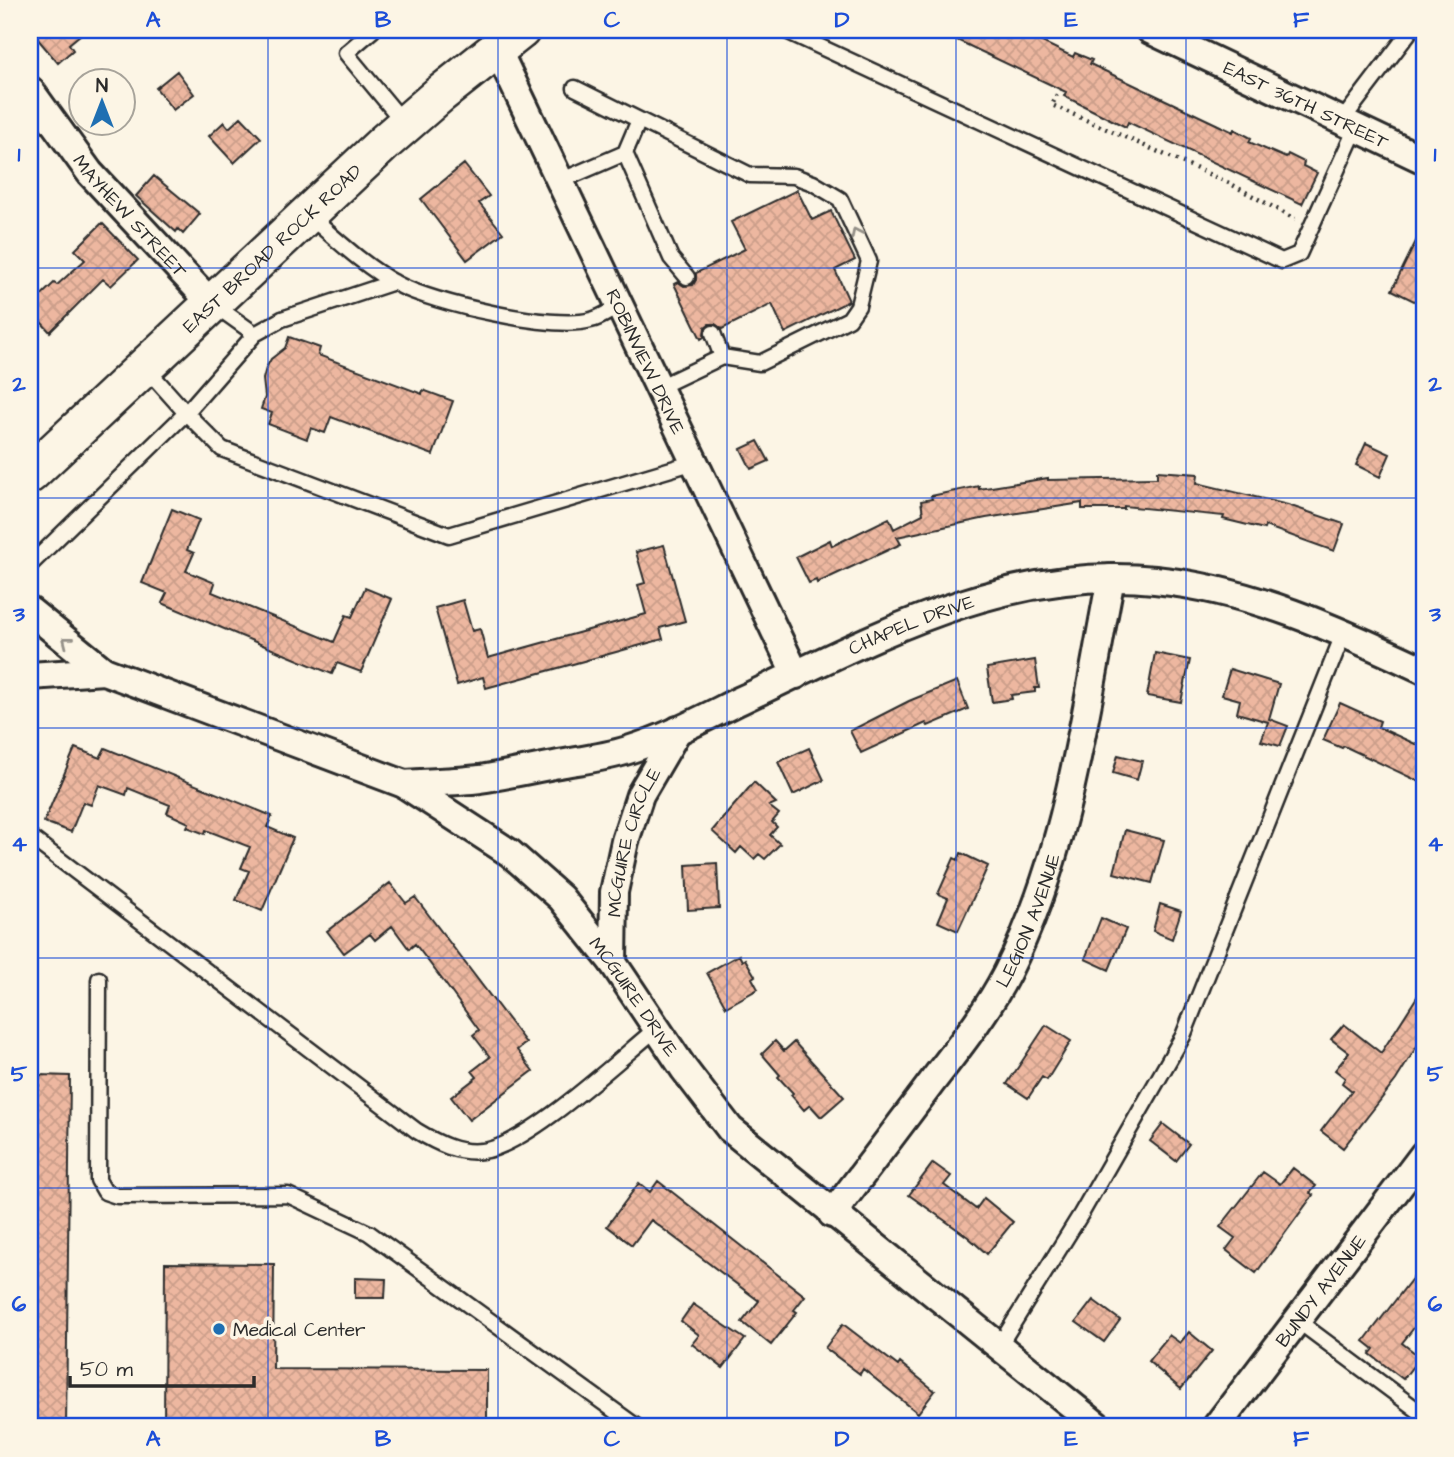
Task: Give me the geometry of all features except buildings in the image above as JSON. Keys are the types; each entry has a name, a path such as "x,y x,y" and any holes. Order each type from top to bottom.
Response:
{"main road":[{"name":"EAST BROAD ROCK ROAD","path":"30,474 307,214 502,39"}],"street":[{"name":"EAST 36TH STREET","path":"1166,33 1424,160"},
{"name":"ROBINVIEW DRIVE","path":"502,39 560,181 796,674"},
{"name":"MAYHEW STREET","path":"30,90 90,173 212,303"},
{"name":"CHAPEL DRIVE","path":"404,784 477,779 627,751 678,730 914,619 964,602 1059,581 1111,578 1198,586 1252,600 1343,632 1424,670"},
{"name":"LEGION AVENUE","path":"832,1213 972,1029 1006,975 1030,925 1065,815 1111,578"},
{"name":"MCGUIRE DRIVE","path":"30,611 104,671 404,784 510,853 561,898 613,963 656,1029 730,1129 1099,1427"},
{"name":"MCGUIRE DRIVE","path":"30,676 104,671"},
{"name":"MCGUIRE CIRCLE","path":"613,963 614,892 625,841 640,795 678,730"},
{"name":"BUNDY AVENUE","path":"1216,1427 1424,1154"}],"lane":[{"path":"373,30 346,52 405,124"},
{"path":"784,30 1282,261 1299,254 1349,125 1411,30"},
{"path":"576,88 750,175 794,176 814,183 839,199 869,261 858,306 849,319 760,363 722,357 659,387"},
{"path":"560,181 625,153 639,120"},
{"path":"625,153 671,258 688,277"},
{"path":"307,214 394,282 466,308 552,322 590,321 620,306"},
{"path":"30,565 186,413 255,334 282,318 394,282"},
{"path":"212,303 255,334"},
{"path":"713,333 722,357"},
{"path":"144,366 222,449 449,535 695,462"},
{"path":"999,1346 1081,1213 1183,1036 1343,632"},
{"path":"30,836 417,1131 438,1144 461,1151 483,1151 506,1145 544,1120 656,1029"},
{"path":"100,979 98,1180 105,1192 117,1196 288,1195 369,1233 637,1427"},
{"path":"1298,1321 1424,1415"}],"path":[{"path":"1060,89 1052,105 1229,183 1297,220"}],"place":[{"name":"Medical Center","path":"219,1329"}]}
